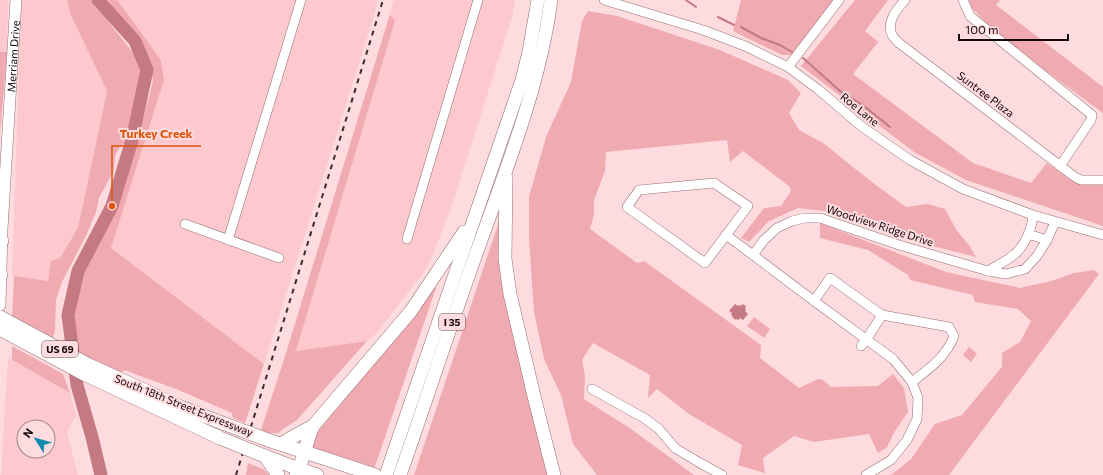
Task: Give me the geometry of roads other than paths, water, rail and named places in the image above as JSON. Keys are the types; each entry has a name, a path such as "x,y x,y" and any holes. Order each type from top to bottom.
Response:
{"highway":[{"name":"I 35","path":"386,475 522,80 529,52 538,0"},
{"name":"I 35","path":"400,475 531,94 540,60 552,0"},
{"path":"506,169 505,243 507,279 534,396 555,473"},
{"path":"281,444 313,426 411,311 475,215"},
{"name":"South 18th Street Expressway","path":"0,317 89,365 119,385 220,438 298,472 317,475"},
{"name":"South 18th Street Expressway","path":"0,329 82,373 182,407 268,440 375,475"},
{"path":"298,472 313,426"},
{"path":"263,456 278,475"}],"main road":[{"name":"Merriam Drive","path":"0,304 1,242 16,0"}],"street":[{"path":"228,240 301,0"},
{"path":"407,239 478,0"},
{"name":"Roe Lane","path":"604,0 703,30 745,46 788,67 819,90 861,126 910,160 963,189 1033,215 1103,235"},
{"path":"788,67 839,0"},
{"name":"Suntree Plaza","path":"905,0 894,15 890,26 892,35 898,43 1075,177 1081,180 1103,180"},
{"path":"963,0 970,16 1092,115 1091,120 1060,166"},
{"path":"714,183 748,206 726,235 706,262 627,207 639,190 714,183"},
{"path":"988,270 1014,254 1026,240 1033,221 1033,215"},
{"name":"Woodview Ridge Drive","path":"753,255 764,240 777,228 792,221 805,218 820,218 899,245 1006,274 1025,269 1037,256 1047,240 1055,222"},
{"path":"185,224 279,258"},
{"path":"1028,234 1047,240"},
{"path":"726,235 814,301 863,343 894,359 912,382 918,398 917,419 907,440 890,460 866,475"},
{"path":"814,301 830,278 882,315 949,327 954,336 951,344 936,364 912,382"},
{"path":"863,343 882,315"},
{"path":"592,389 644,418 658,428 675,448 722,475"}],"waterway":[{"path":"98,0 135,41 147,70 132,140 112,206 78,271 68,315 77,385 101,475"},
{"path":"686,0 696,7"},
{"path":"718,17 734,25"},
{"path":"741,27 792,52"},
{"path":"803,58 840,91 864,106 890,127"}],"railway":[{"path":"236,475 383,0"}],"place":[{"name":"Turkey Creek","path":"112,206"}]}
